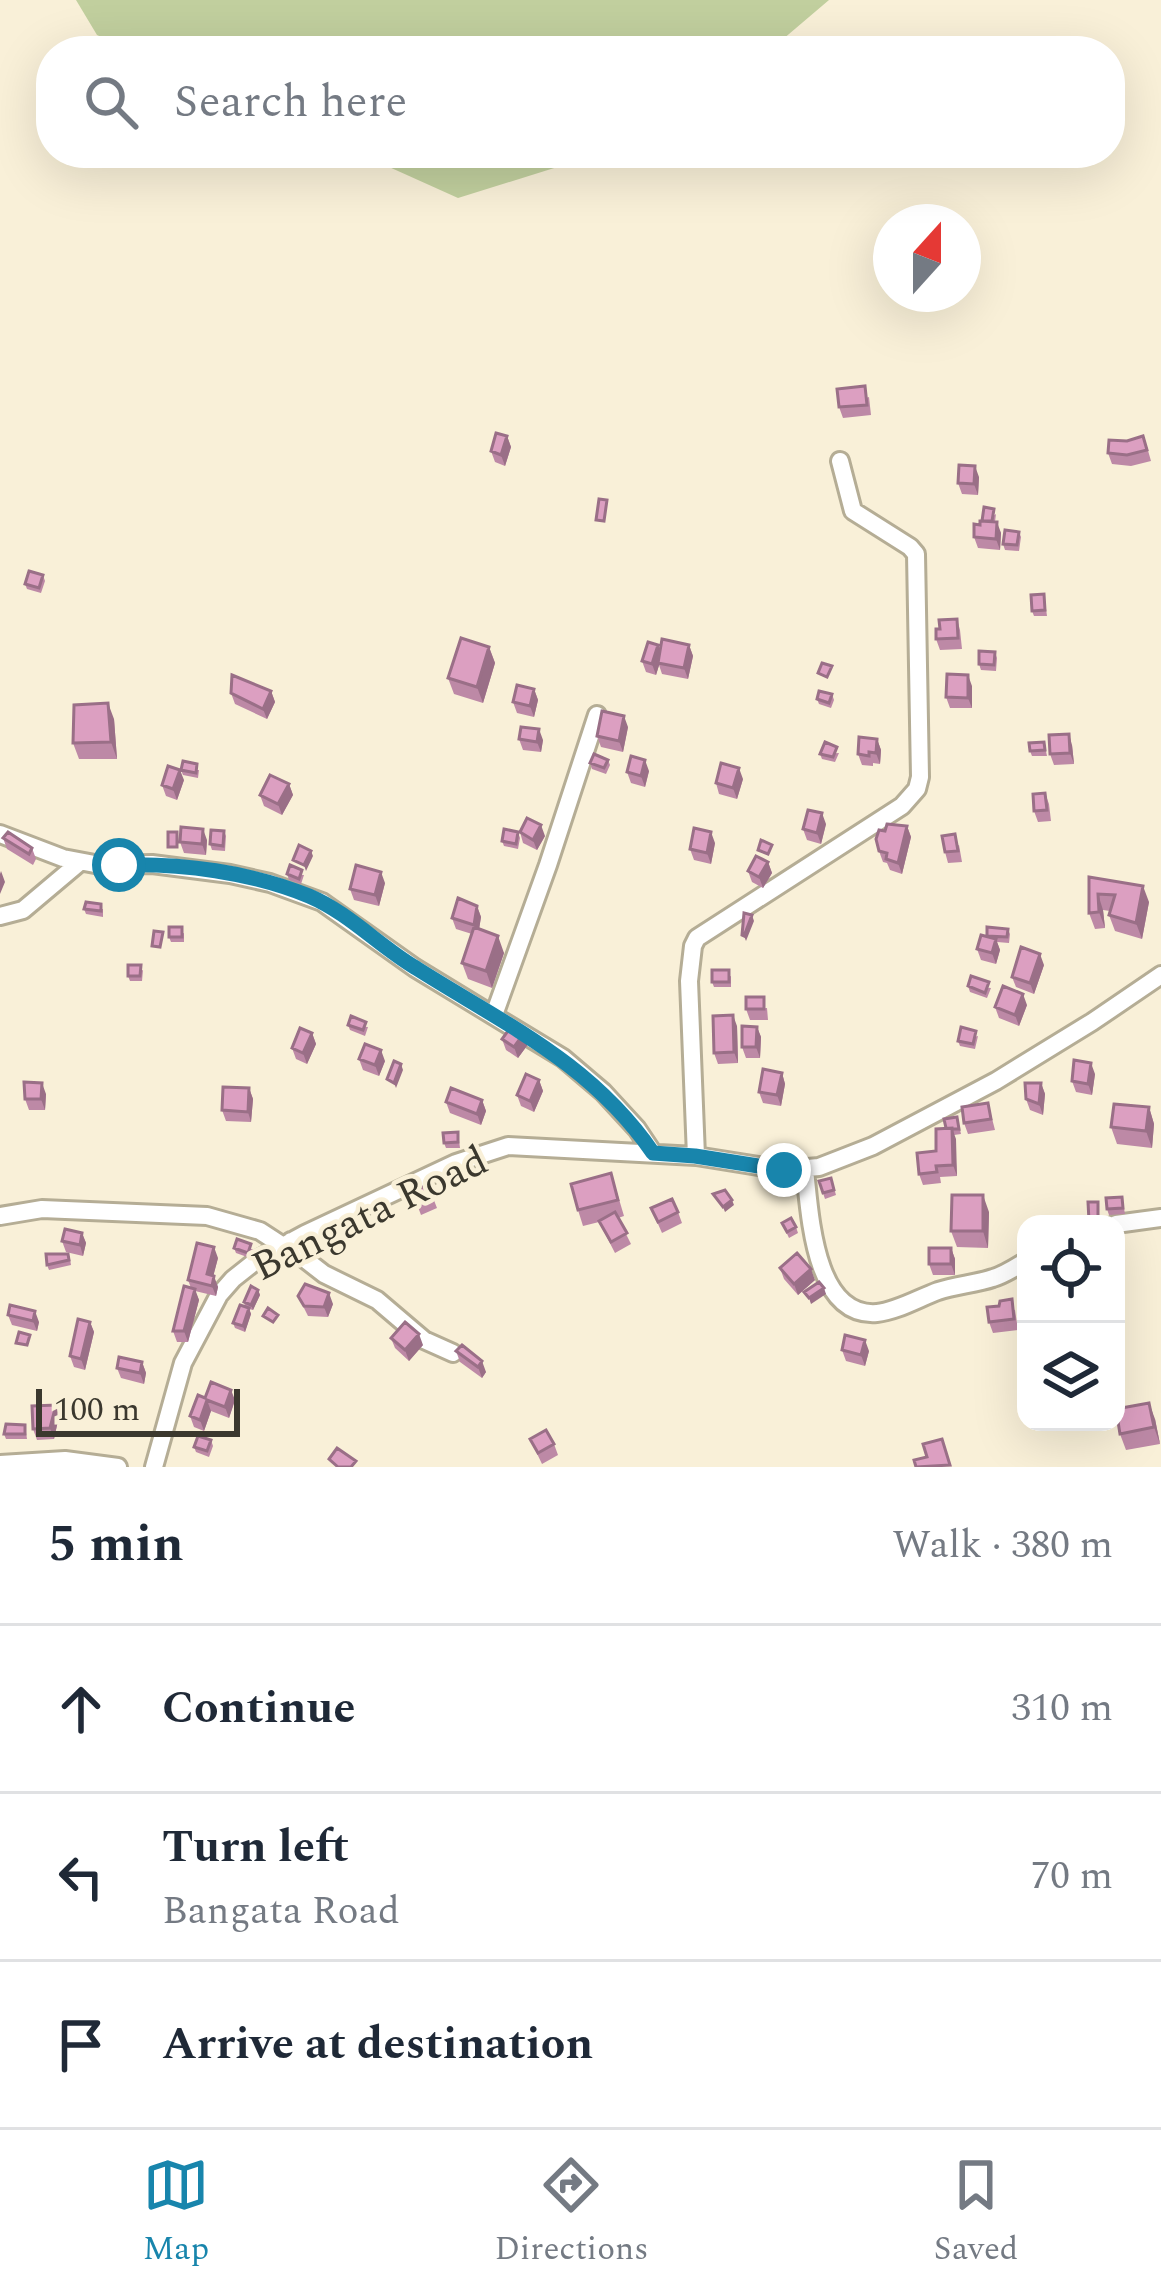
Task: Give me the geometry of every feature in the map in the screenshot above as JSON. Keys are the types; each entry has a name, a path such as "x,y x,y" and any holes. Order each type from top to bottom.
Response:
{"street":[{"path":"695,1156 688,981 697,938 902,806 917,789 920,777 916,554 853,511 840,461"},
{"path":"494,1015 597,715"},
{"path":"0,834 80,862 152,864 230,874 304,894 563,1058 603,1092 653,1153"},
{"path":"0,916 23,910 80,862"},
{"name":"Bangata Road","path":"154,1467 183,1363 212,1307 233,1279 287,1244 456,1162 496,1148 525,1145 653,1153 805,1170 844,1159 953,1105 1161,975"},
{"path":"805,1170 812,1224 827,1281 847,1307 880,1313 997,1277 1017,1266"},
{"path":"0,1216 42,1209 207,1216 244,1225 287,1244 324,1274 377,1300 424,1340 453,1352"},
{"path":"1125,1223 1161,1218"},
{"path":"0,1464 65,1460 118,1467"}],"green space":[{"path":"76,0 829,0 787,36 97,35"},
{"path":"391,168 554,168 458,198"}],"building":[{"path":"865,386 867,405 839,407 837,389"},
{"path":"496,433 507,436 501,455 491,451"},
{"path":"1143,436 1147,450 1108,453 1109,440"},
{"path":"959,465 975,466 974,484 958,483"},
{"path":"599,499 607,500 604,521 596,520"},
{"path":"984,507 994,509 992,521 982,521"},
{"path":"997,522 996,539 974,537 974,524"},
{"path":"1005,530 1019,532 1017,545 1003,544"},
{"path":"29,571 43,575 39,588 25,584"},
{"path":"1044,594 1045,610 1032,611 1031,595"},
{"path":"957,619 958,638 936,639 939,620"},
{"path":"461,638 489,647 477,687 448,678"},
{"path":"662,639 689,645 684,668 658,663"},
{"path":"648,642 658,645 652,664 642,661"},
{"path":"979,651 995,652 994,665 979,664"},
{"path":"822,663 832,666 827,677 818,673"},
{"path":"947,674 968,675 968,698 946,697"},
{"path":"232,675 271,691 263,709 231,693"},
{"path":"517,685 534,689 530,706 513,702"},
{"path":"819,691 832,694 829,703 817,699"},
{"path":"108,703 111,742 73,743 74,705"},
{"path":"602,711 624,716 619,741 597,736"},
{"path":"521,727 539,729 537,742 519,739"},
{"path":"1069,734 1070,753 1050,754 1049,735"},
{"path":"859,737 877,739 876,753 858,754"},
{"path":"825,742 837,747 833,757 820,754"},
{"path":"1044,742 1045,750 1030,751 1029,743"},
{"path":"594,754 608,760 604,768 590,763"},
{"path":"631,756 645,760 641,776 627,772"},
{"path":"183,761 197,764 196,773 181,770"},
{"path":"721,763 739,768 733,788 716,783"},
{"path":"168,766 180,770 173,789 162,785"},
{"path":"270,775 289,784 278,804 260,795"},
{"path":"1045,793 1047,810 1034,811 1033,794"},
{"path":"808,810 822,813 817,833 803,829"},
{"path":"527,818 541,825 533,840 520,832"},
{"path":"887,824 907,826 898,863 879,851 876,839"},
{"path":"181,827 203,829 202,844 180,842"},
{"path":"694,828 711,832 707,853 690,849"},
{"path":"504,829 518,832 516,844 502,841"},
{"path":"211,830 224,831 223,846 210,844"},
{"path":"8,832 32,848 29,854 3,838"},
{"path":"168,832 177,832 177,847 168,847"},
{"path":"955,834 958,851 945,852 942,836"},
{"path":"761,840 772,845 768,854 758,850"},
{"path":"299,845 311,851 304,865 293,860"},
{"path":"756,856 768,862 759,877 748,871"},
{"path":"290,865 302,870 299,879 287,874"},
{"path":"356,865 381,872 375,895 350,889"},
{"path":"1089,877 1143,886 1136,923 1109,915 1115,895 1098,894 1099,912 1089,913"},
{"path":"458,898 477,906 474,925 452,918"},
{"path":"86,902 101,904 101,911 84,909"},
{"path":"744,913 752,915 744,936 742,935"},
{"path":"169,927 182,927 182,937 169,937"},
{"path":"474,927 498,936 486,971 462,963"},
{"path":"987,927 1008,929 1007,937 987,936"},
{"path":"154,931 163,932 160,947 152,946"},
{"path":"981,935 996,939 992,953 977,949"},
{"path":"1021,947 1040,954 1030,983 1012,977"},
{"path":"128,965 141,965 140,976 128,976"},
{"path":"712,970 729,970 729,982 712,982"},
{"path":"971,976 989,982 985,993 968,986"},
{"path":"1003,986 1023,994 1015,1015 995,1007"},
{"path":"746,997 764,997 764,1009 746,1009"},
{"path":"733,1015 734,1052 714,1053 713,1016"},
{"path":"351,1016 366,1022 363,1030 348,1025"},
{"path":"513,1024 525,1032 514,1047 502,1039"},
{"path":"742,1026 757,1027 756,1047 742,1047"},
{"path":"961,1027 976,1031 973,1044 958,1041"},
{"path":"300,1028 312,1033 303,1053 292,1048"},
{"path":"365,1044 381,1050 375,1065 359,1059"},
{"path":"1074,1060 1091,1063 1088,1084 1072,1081"},
{"path":"394,1061 401,1064 394,1083 387,1079"},
{"path":"763,1069 782,1073 777,1095 759,1092"},
{"path":"526,1074 539,1080 530,1101 517,1095"},
{"path":"24,1082 42,1083 41,1099 25,1099"},
{"path":"1025,1083 1041,1083 1039,1104 1026,1099"},
{"path":"223,1087 249,1088 248,1112 222,1110"},
{"path":"451,1088 482,1100 477,1114 446,1102"},
{"path":"988,1103 991,1119 964,1123 962,1107"},
{"path":"1114,1104 1149,1107 1146,1131 1111,1127"},
{"path":"957,1117 959,1129 946,1128 944,1119"},
{"path":"952,1128 953,1165 919,1174 917,1153 936,1151 936,1129"},
{"path":"458,1132 458,1142 444,1143 443,1133"},
{"path":"611,1173 618,1200 578,1210 571,1184"},
{"path":"831,1178 834,1190 823,1193 819,1181"},
{"path":"428,1185 433,1197 417,1204 412,1191"},
{"path":"725,1190 732,1200 723,1207 713,1194"},
{"path":"952,1195 983,1195 983,1231 951,1231"},
{"path":"1122,1197 1123,1208 1107,1209 1106,1198"},
{"path":"672,1199 678,1212 658,1222 651,1208"},
{"path":"1088,1202 1098,1202 1098,1215 1089,1215"},
{"path":"615,1212 627,1233 611,1242 599,1221"},
{"path":"791,1218 796,1227 787,1232 782,1223"},
{"path":"65,1229 82,1233 80,1245 62,1241"},
{"path":"237,1239 251,1244 248,1253 234,1248"},
{"path":"197,1243 214,1247 207,1274 214,1276 212,1286 188,1280"},
{"path":"929,1248 951,1248 951,1264 929,1264"},
{"path":"797,1253 811,1269 794,1284 780,1268"},
{"path":"46,1254 68,1254 69,1260 47,1265"},
{"path":"819,1282 824,1288 809,1298 804,1292"},
{"path":"305,1284 329,1293 324,1307 304,1306 298,1296"},
{"path":"184,1286 195,1289 184,1331 173,1331"},
{"path":"251,1286 258,1290 251,1305 244,1302"},
{"path":"1012,1299 1014,1319 989,1322 987,1307"},
{"path":"10,1305 35,1311 33,1321 8,1315"},
{"path":"240,1305 249,1308 243,1326 233,1323"},
{"path":"268,1308 278,1315 273,1322 263,1316"},
{"path":"78,1319 90,1322 81,1359 70,1356"},
{"path":"405,1322 419,1334 405,1350 391,1338"},
{"path":"19,1332 30,1335 27,1345 16,1343"},
{"path":"845,1335 865,1340 861,1355 842,1350"},
{"path":"462,1345 482,1361 478,1367 456,1351"},
{"path":"119,1357 142,1362 140,1373 117,1368"},
{"path":"211,1382 231,1390 225,1407 207,1400 200,1420 190,1416 198,1395 205,1398"},
{"path":"1149,1403 1154,1427 1120,1434 1125,1431 1125,1407"},
{"path":"56,1405 50,1428 33,1429 32,1406"},
{"path":"6,1424 25,1425 25,1434 4,1434"},
{"path":"546,1430 554,1444 538,1453 530,1439"},
{"path":"198,1436 211,1440 207,1451 194,1447"},
{"path":"942,1439 950,1465 916,1467 914,1460 927,1457 923,1444"},
{"path":"337,1448 356,1461 351,1467 338,1467 329,1459"}],"route":[{"path":"119,865 152,864 230,874 322,902 415,968 563,1058 603,1092 653,1153 784,1170"}]}
